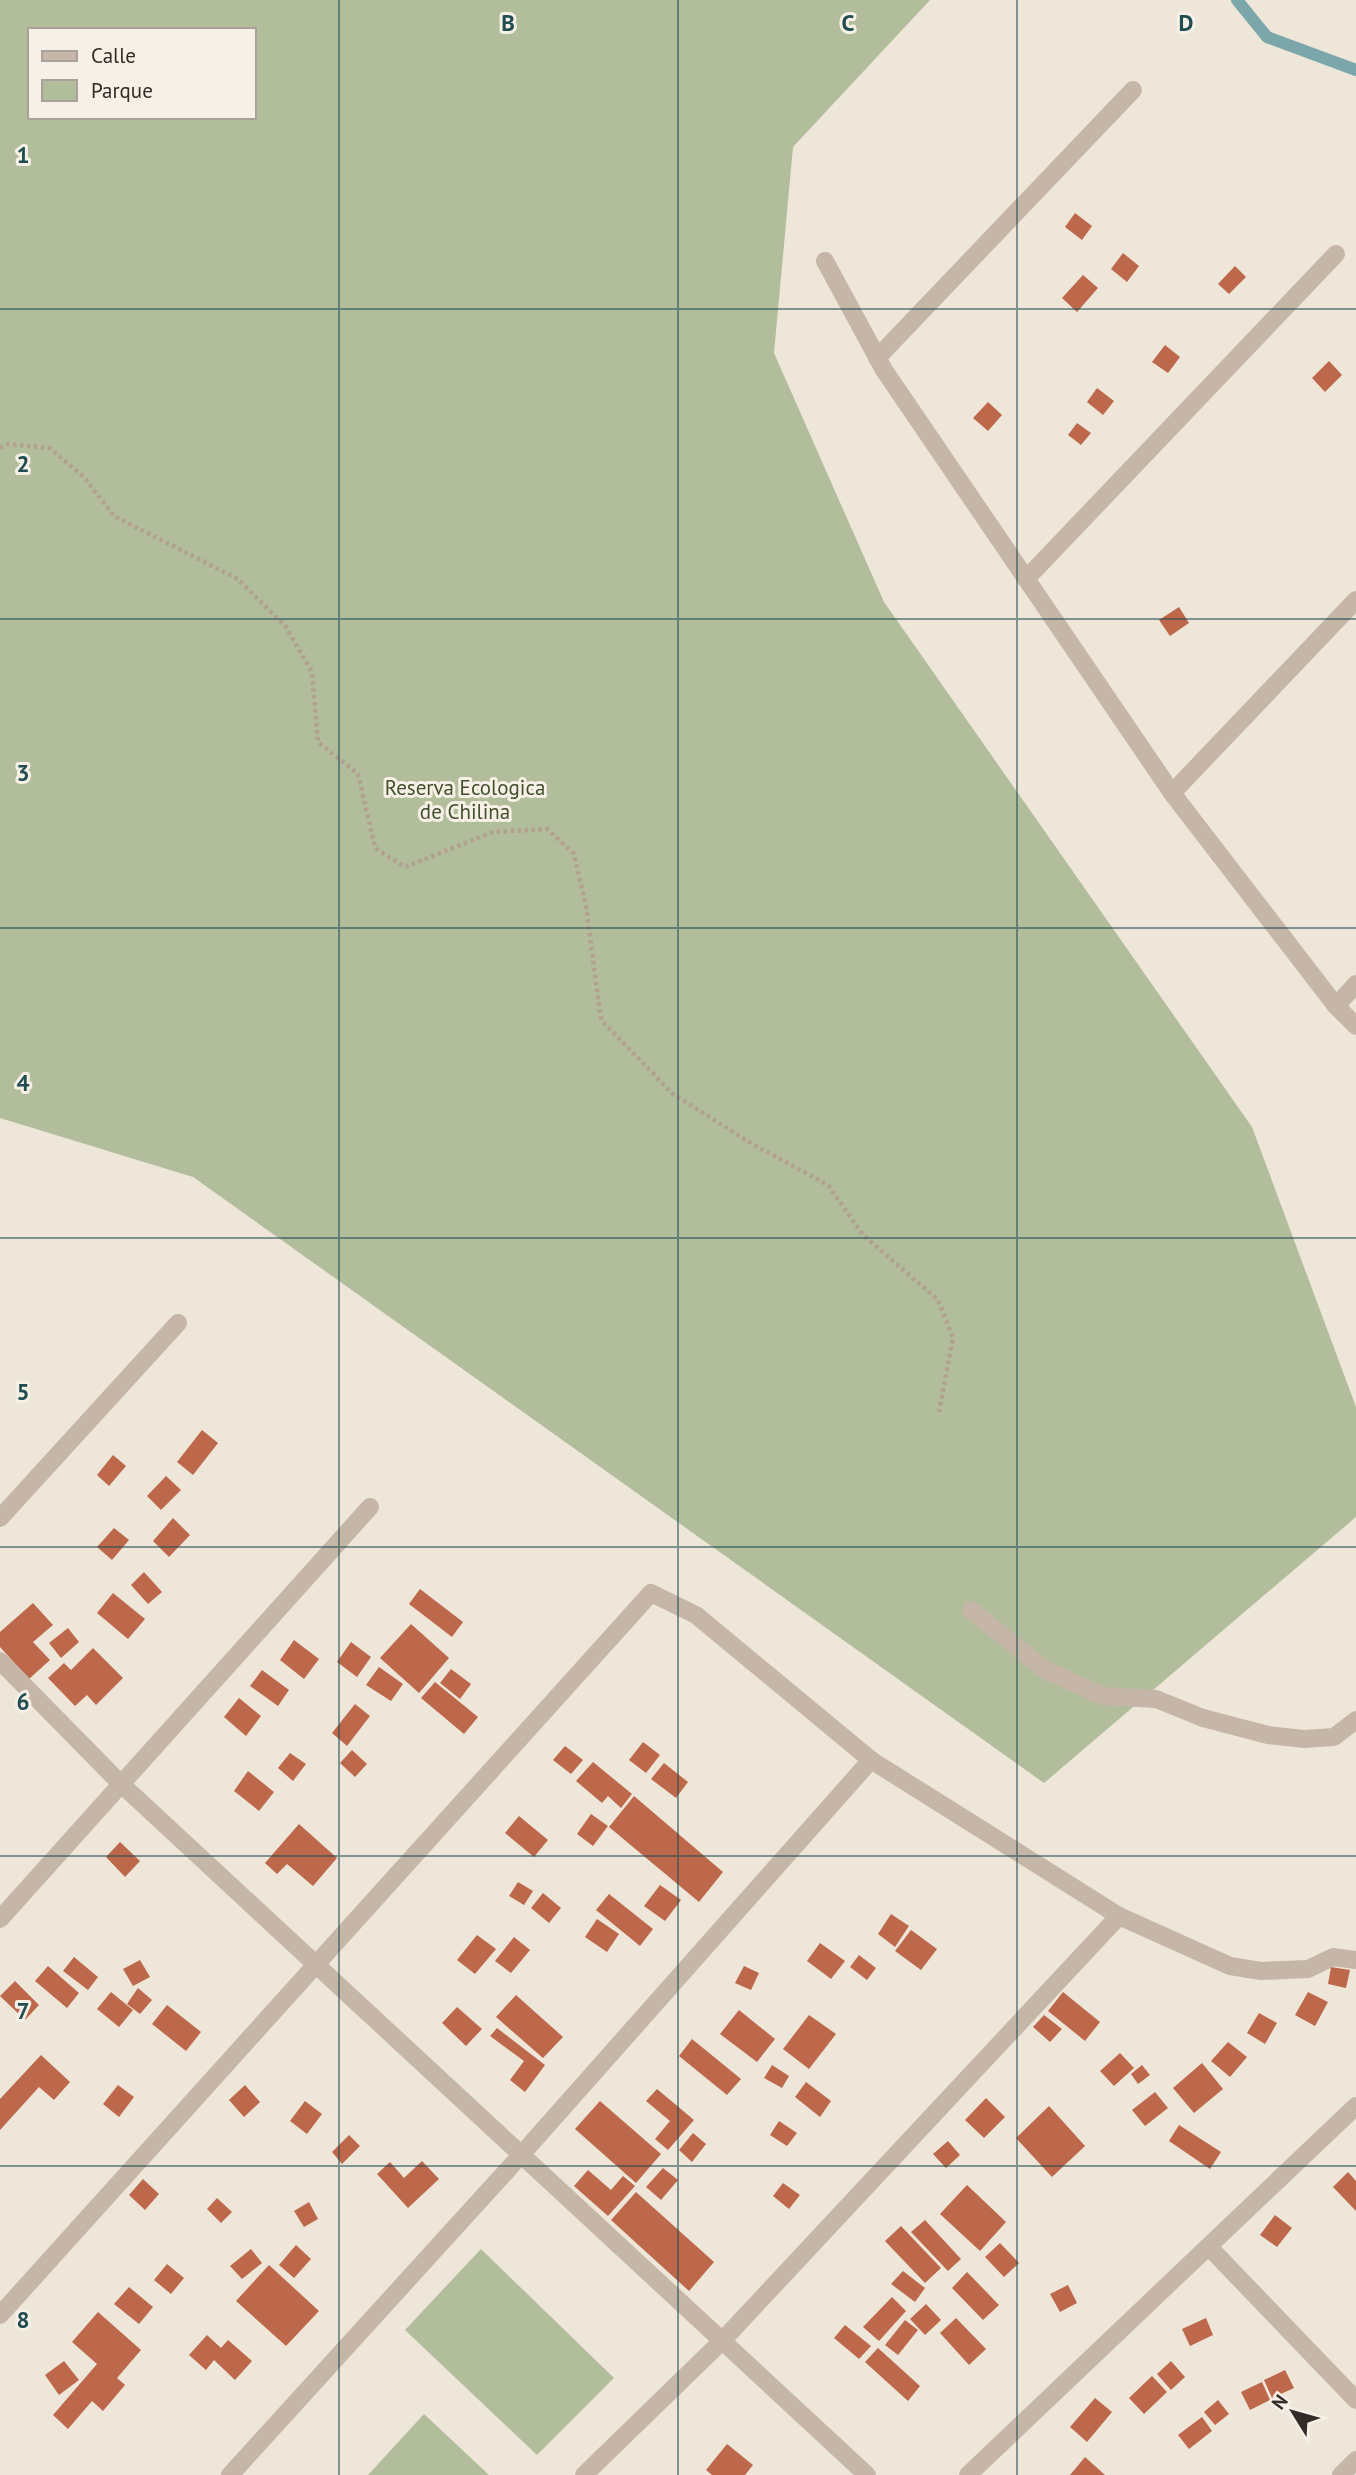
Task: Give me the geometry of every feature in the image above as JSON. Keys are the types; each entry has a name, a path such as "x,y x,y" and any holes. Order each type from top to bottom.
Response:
{"street":[{"path":"877,358 1133,90"},
{"path":"1026,579 1336,254"},
{"path":"825,261 877,358 1172,793 1336,1006 1356,1026"},
{"path":"1172,793 1356,600"},
{"path":"1336,1006 1356,984"},
{"path":"0,1518 178,1323"},
{"path":"0,1919 370,1507"},
{"path":"0,2315 651,1593 696,1615 871,1760 1119,1916 1230,1966 1261,1970 1308,1969 1334,1957 1356,1960"},
{"path":"971,1610 1044,1670 1102,1696 1156,1699 1216,1721 1268,1735 1304,1739 1334,1737 1356,1720"},
{"path":"0,1661 120,1783 867,2475"},
{"path":"230,2475 521,2155 871,1760"},
{"path":"584,2475 722,2341 1119,1916"},
{"path":"968,2475 1356,2106"},
{"path":"1209,2247 1356,2400"},
{"path":"1341,2475 1356,2460"}],"path":[{"path":"0,448 7,444 49,448 84,477 114,516 238,579 286,627 312,672 318,742 358,774 375,848 405,867 493,832 547,829 574,854 586,906 601,1020 673,1094 754,1145 828,1185 863,1235 938,1300 953,1338 939,1412"}],"green space":[{"name":"Reserva Ecologica de Chilina","path":"0,0 930,0 793,147 774,353 884,602 1252,1127 1356,1407 1356,1517 1044,1783 193,1177 0,1118"},
{"path":"481,2249 614,2378 537,2455 405,2330"},
{"path":"424,2414 489,2475 368,2475"}],"building":[{"path":"1075,213 1092,226 1082,240 1065,227"},
{"path":"1123,253 1139,266 1127,282 1111,269"},
{"path":"1235,266 1246,277 1229,294 1218,284"},
{"path":"1083,275 1098,288 1077,312 1062,298"},
{"path":"1165,345 1180,357 1168,373 1152,362"},
{"path":"1329,361 1342,375 1325,392 1312,378"},
{"path":"1097,388 1114,401 1103,415 1087,402"},
{"path":"988,402 1002,415 988,431 973,418"},
{"path":"1077,423 1091,433 1081,445 1068,435"},
{"path":"1179,607 1189,623 1170,636 1159,620"},
{"path":"202,1430 218,1443 193,1475 177,1462"},
{"path":"113,1455 126,1466 109,1486 97,1475"},
{"path":"166,1476 181,1490 161,1510 147,1496"},
{"path":"173,1518 190,1535 169,1557 153,1541"},
{"path":"114,1528 129,1540 112,1560 97,1547"},
{"path":"144,1572 162,1592 148,1604 131,1585"},
{"path":"420,1589 463,1622 452,1637 409,1604"},
{"path":"113,1593 145,1619 128,1639 97,1613"},
{"path":"33,1603 53,1625 33,1642 50,1660 29,1679 0,1647 0,1632"},
{"path":"411,1624 449,1658 419,1693 380,1658"},
{"path":"68,1628 79,1642 61,1658 49,1643"},
{"path":"294,1640 319,1659 304,1679 280,1660"},
{"path":"351,1642 371,1657 357,1677 337,1662"},
{"path":"93,1648 123,1678 96,1705 87,1695 75,1706 48,1678 64,1663 71,1670"},
{"path":"379,1667 403,1684 391,1701 366,1685"},
{"path":"451,1669 471,1684 460,1699 440,1683"},
{"path":"262,1670 289,1690 278,1706 250,1686"},
{"path":"435,1682 478,1717 464,1734 421,1698"},
{"path":"239,1698 261,1716 246,1736 224,1717"},
{"path":"355,1704 370,1716 347,1746 332,1733"},
{"path":"643,1742 660,1755 646,1773 629,1760"},
{"path":"565,1746 583,1760 571,1774 553,1760"},
{"path":"352,1750 367,1764 355,1777 340,1763"},
{"path":"290,1753 306,1764 293,1781 278,1768"},
{"path":"593,1762 632,1794 621,1808 608,1796 602,1803 576,1781"},
{"path":"664,1763 688,1782 676,1798 651,1779"},
{"path":"248,1771 274,1792 259,1811 234,1791"},
{"path":"634,1796 723,1872 699,1902 609,1827"},
{"path":"591,1814 608,1826 593,1846 577,1834"},
{"path":"519,1816 548,1840 534,1857 505,1833"},
{"path":"299,1824 337,1858 313,1886 287,1864 277,1874 265,1863"},
{"path":"120,1842 140,1861 125,1877 106,1857"},
{"path":"518,1882 533,1891 524,1905 509,1896"},
{"path":"660,1885 681,1900 665,1921 644,1906"},
{"path":"543,1893 561,1908 549,1923 531,1908"},
{"path":"609,1894 653,1929 640,1946 596,1910"},
{"path":"891,1914 909,1926 895,1947 878,1934"},
{"path":"597,1919 619,1934 607,1952 585,1937"},
{"path":"911,1930 937,1949 921,1970 895,1951"},
{"path":"477,1935 496,1949 475,1974 457,1960"},
{"path":"514,1937 530,1950 511,1973 495,1961"},
{"path":"820,1943 845,1961 831,1979 807,1961"},
{"path":"859,1955 876,1968 867,1980 850,1967"},
{"path":"74,1957 98,1977 88,1990 63,1971"},
{"path":"140,1960 150,1977 133,1986 123,1969"},
{"path":"48,1966 79,1993 67,2008 35,1981"},
{"path":"744,1966 759,1973 751,1990 735,1983"},
{"path":"1331,1967 1350,1970 1346,1988 1328,1984"},
{"path":"15,1981 39,2005 25,2020 0,1996"},
{"path":"138,1988 152,2000 140,2014 127,2004"},
{"path":"111,1992 133,2010 119,2027 97,2009"},
{"path":"1063,1992 1100,2022 1085,2041 1048,2011"},
{"path":"1308,1992 1328,2002 1315,2026 1295,2015"},
{"path":"516,1995 563,2037 543,2058 496,2017"},
{"path":"167,2005 201,2032 186,2051 152,2024"},
{"path":"457,2007 482,2029 466,2046 442,2023"},
{"path":"739,2010 775,2039 757,2062 720,2034"},
{"path":"1259,2013 1277,2023 1265,2044 1247,2033"},
{"path":"809,2015 836,2034 809,2069 783,2049"},
{"path":"1044,2015 1062,2029 1050,2042 1033,2027"},
{"path":"497,2028 545,2065 525,2092 510,2080 524,2061 490,2036"},
{"path":"692,2039 741,2079 727,2095 679,2056"},
{"path":"1228,2042 1247,2057 1230,2077 1211,2061"},
{"path":"1120,2053 1134,2068 1114,2086 1100,2071"},
{"path":"41,2055 70,2082 54,2100 39,2087 0,2130 0,2099"},
{"path":"1202,2063 1223,2089 1194,2113 1173,2088"},
{"path":"772,2065 789,2076 782,2088 764,2078"},
{"path":"1142,2065 1150,2075 1138,2084 1131,2074"},
{"path":"806,2082 831,2101 820,2117 795,2097"},
{"path":"118,2085 134,2097 119,2117 103,2104"},
{"path":"245,2085 260,2102 244,2117 229,2100"},
{"path":"657,2089 694,2120 668,2150 655,2139 670,2121 646,2101"},
{"path":"1155,2092 1168,2108 1145,2126 1132,2110"},
{"path":"986,2098 1005,2117 984,2138 965,2120"},
{"path":"305,2101 322,2114 307,2134 290,2121"},
{"path":"600,2101 661,2154 636,2183 575,2129"},
{"path":"1049,2106 1085,2146 1052,2177 1016,2138"},
{"path":"779,2121 797,2133 787,2146 770,2135"},
{"path":"1179,2125 1221,2152 1210,2169 1169,2141"},
{"path":"693,2133 706,2144 692,2162 679,2150"},
{"path":"349,2135 360,2146 342,2164 332,2152"},
{"path":"948,2141 960,2155 946,2168 933,2154"},
{"path":"422,2161 439,2179 408,2208 377,2174 390,2162 404,2178"},
{"path":"663,2168 678,2180 661,2200 646,2187"},
{"path":"588,2170 611,2190 623,2176 635,2186 608,2216 574,2186"},
{"path":"1348,2172 1356,2181 1356,2211 1333,2187"},
{"path":"143,2179 159,2194 145,2210 129,2195"},
{"path":"783,2183 800,2195 789,2209 773,2196"},
{"path":"967,2185 1006,2222 980,2251 940,2214"},
{"path":"636,2192 714,2262 689,2291 611,2220"},
{"path":"217,2198 232,2212 221,2223 207,2209"},
{"path":"309,2202 318,2219 304,2227 294,2211"},
{"path":"1275,2215 1292,2228 1277,2247 1260,2235"},
{"path":"925,2220 961,2259 948,2271 911,2232"},
{"path":"901,2226 941,2268 925,2283 885,2241"},
{"path":"1000,2243 1019,2263 1004,2277 985,2257"},
{"path":"296,2245 311,2259 294,2278 279,2265"},
{"path":"251,2249 262,2263 242,2279 230,2266"},
{"path":"167,2264 184,2278 171,2294 154,2280"},
{"path":"269,2265 319,2311 286,2346 236,2301"},
{"path":"903,2271 925,2288 915,2302 891,2284"},
{"path":"967,2272 999,2305 983,2320 952,2288"},
{"path":"1068,2285 1077,2303 1060,2312 1050,2294"},
{"path":"129,2287 153,2307 139,2324 114,2304"},
{"path":"892,2297 906,2311 879,2341 863,2327"},
{"path":"926,2304 941,2320 925,2335 910,2319"},
{"path":"98,2312 141,2350 117,2378 125,2385 103,2411 92,2401 68,2429 53,2415 97,2364 72,2342"},
{"path":"956,2318 986,2349 969,2365 940,2333"},
{"path":"1206,2318 1213,2335 1190,2346 1182,2329"},
{"path":"905,2320 918,2330 898,2355 885,2345"},
{"path":"845,2325 871,2346 859,2359 834,2338"},
{"path":"207,2335 221,2348 228,2340 252,2361 235,2380 214,2360 206,2370 189,2355"},
{"path":"878,2348 920,2386 908,2401 865,2362"},
{"path":"64,2361 79,2380 59,2395 45,2375"},
{"path":"1171,2361 1185,2377 1171,2390 1157,2374"},
{"path":"1285,2370 1294,2388 1272,2398 1264,2380"},
{"path":"1152,2376 1167,2392 1144,2414 1129,2398"},
{"path":"1262,2382 1270,2400 1250,2410 1241,2392"},
{"path":"1095,2398 1112,2412 1087,2442 1070,2427"},
{"path":"1218,2400 1229,2414 1215,2425 1204,2412"},
{"path":"1202,2417 1212,2431 1189,2449 1178,2435"},
{"path":"727,2444 753,2465 745,2475 712,2475 706,2470"},
{"path":"1085,2457 1105,2475 1070,2475"}],"waterway":[{"path":"1237,0 1267,37 1356,70"}]}
